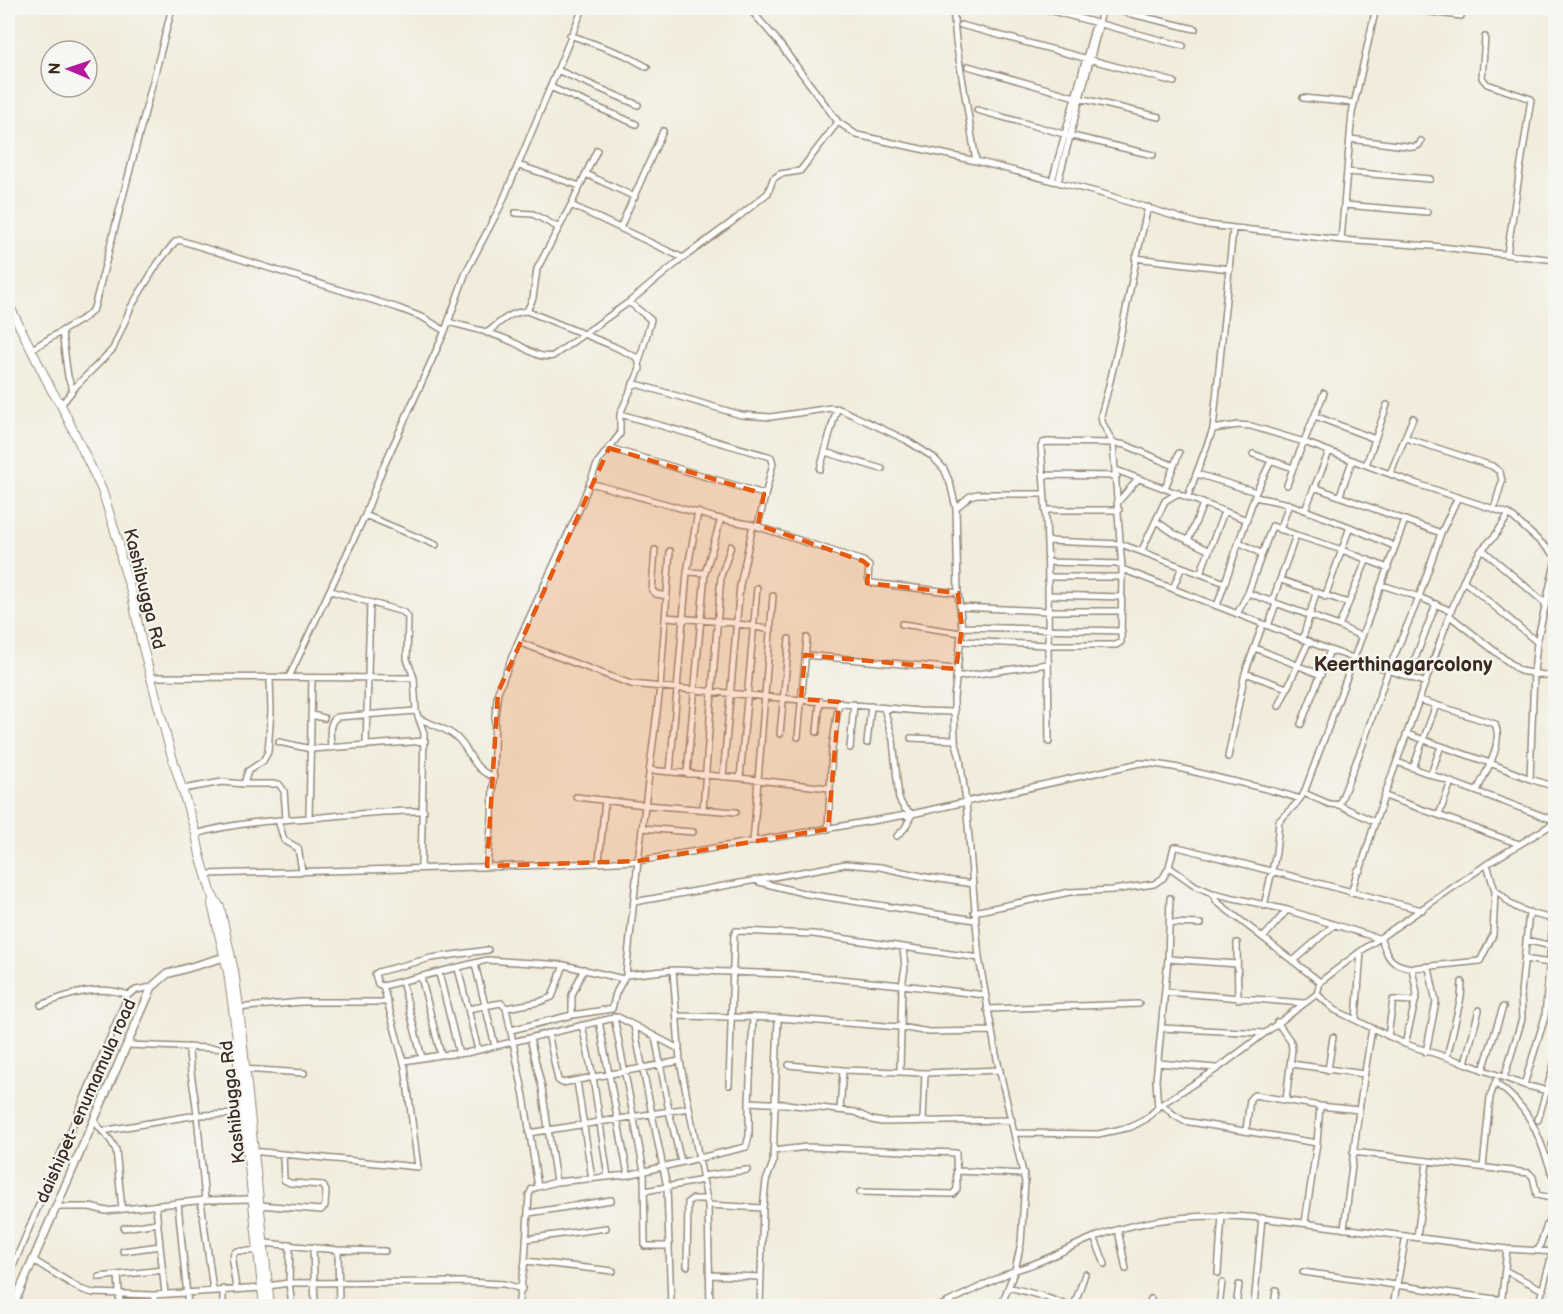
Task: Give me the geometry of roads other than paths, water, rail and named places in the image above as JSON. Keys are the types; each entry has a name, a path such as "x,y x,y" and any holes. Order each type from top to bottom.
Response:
{"main road":[{"name":"Kashibugga Rd","path":"8,303 10,314 62,405 102,490 119,544 151,677 213,898 212,904 231,971 258,1251 270,1306"},
{"name":"Kashibugga Rd","path":"236,1007 237,1049 242,1069 244,1114 264,1243 264,1306"}],"street":[{"path":"32,349 87,316 97,302 129,168 172,8"},
{"path":"289,677 365,515 382,470 445,331 466,272 501,204 583,8"},
{"path":"749,8 776,39 838,122 857,135 976,161 1148,207 1199,224 1556,260"},
{"path":"953,8 956,41 976,161"},
{"path":"1041,8 1063,10 1098,23 1183,46"},
{"path":"1055,182 1087,60 1104,8 1195,29"},
{"path":"1341,240 1354,103 1376,8"},
{"path":"1401,8 1461,16"},
{"path":"961,26 1174,82"},
{"path":"570,35 625,55 647,67"},
{"path":"1485,37 1482,78 1487,84 1531,99 1507,254"},
{"path":"968,66 1077,97 1159,117"},
{"path":"557,70 638,105"},
{"path":"550,87 636,124"},
{"path":"1303,98 1354,103"},
{"path":"977,110 1067,135 1153,155"},
{"path":"448,322 499,336 546,358 553,356 630,302 768,193 773,179 780,174 800,171 838,122"},
{"path":"620,228 663,131"},
{"path":"1350,139 1414,147 1421,141"},
{"path":"527,311 533,298 537,269 597,150"},
{"path":"518,165 580,186"},
{"path":"1348,172 1430,178"},
{"path":"586,174 635,197"},
{"path":"571,205 683,258"},
{"path":"1345,205 1427,212"},
{"path":"960,641 1048,645 1116,645 1121,642 1122,566 1117,473 1113,443 1101,415 1123,329 1135,258 1148,207"},
{"path":"515,213 533,214 559,228"},
{"path":"1188,496 1213,429 1233,229"},
{"path":"62,405 73,390 113,349 131,307 158,263 179,240 398,308 424,318 445,331"},
{"path":"1135,258 1230,269"},
{"path":"630,302 651,320 639,364"},
{"path":"487,333 508,315 527,311 638,358 640,369 620,414 620,434 598,462 498,692 487,866"},
{"path":"62,332 68,377 73,390"},
{"path":"633,383 741,415 771,417 837,408 906,440 933,456 944,469 951,483 956,508 961,630 956,669 955,740 966,802 974,912 987,1009 1024,1174 1024,1220 1014,1269 1001,1305 1009,1306"},
{"path":"1287,485 1324,393"},
{"path":"1366,465 1388,405"},
{"path":"820,469 837,408"},
{"path":"620,414 771,457 773,463 740,585 723,777"},
{"path":"1315,416 1376,439"},
{"path":"1390,474 1413,418"},
{"path":"1213,429 1238,425 1251,426 1494,508 1509,514 1556,558 1537,642 1530,779"},
{"path":"1406,438 1492,466 1500,472 1502,481 1494,508"},
{"path":"1049,742 1048,540 1041,447 1043,443 1113,443 1126,445 1174,466"},
{"path":"609,448 764,494"},
{"path":"825,452 882,469"},
{"path":"1305,510 1329,452"},
{"path":"1165,488 1179,453"},
{"path":"1253,454 1293,468"},
{"path":"1217,606 1256,495 1271,461"},
{"path":"1340,495 1352,461"},
{"path":"1044,475 1117,473 1188,496 1247,520"},
{"path":"1197,474 1289,504 1394,546"},
{"path":"1118,502 1138,479"},
{"path":"590,483 721,519 755,525 863,561 869,566 868,578 871,583 958,593"},
{"path":"1314,487 1441,533"},
{"path":"1142,550 1165,501 1179,493"},
{"path":"956,508 970,496 977,494 1044,494"},
{"path":"1339,805 1362,747 1388,670 1419,597 1441,533 1458,497"},
{"path":"1188,540 1203,504"},
{"path":"1280,530 1289,504"},
{"path":"1045,510 1119,510"},
{"path":"670,772 687,572 698,512"},
{"path":"1200,574 1224,512"},
{"path":"1351,893 1407,734 1471,565 1495,536 1509,514"},
{"path":"365,515 436,545"},
{"path":"687,774 705,573 721,519"},
{"path":"1264,906 1276,853 1279,821 1304,793 1405,520"},
{"path":"1155,521 1208,550"},
{"path":"1237,614 1248,593 1272,526 1388,568"},
{"path":"1325,597 1350,527"},
{"path":"1228,757 1245,673 1274,603 1296,535"},
{"path":"1048,540 1121,544 1225,583"},
{"path":"1239,542 1262,554"},
{"path":"703,809 721,576 731,546"},
{"path":"1482,549 1547,601 1556,600"},
{"path":"655,550 653,592 667,596"},
{"path":"512,1030 573,1015 612,1009 616,993 624,977 660,688 670,551"},
{"path":"1339,626 1367,559"},
{"path":"1048,562 1122,566 1265,625 1426,683"},
{"path":"1173,588 1182,567"},
{"path":"687,572 705,573"},
{"path":"1048,577 1122,577"},
{"path":"1281,580 1348,603"},
{"path":"1465,582 1537,642"},
{"path":"1382,585 1436,604 1520,671 1556,677"},
{"path":"740,778 758,588"},
{"path":"331,591 403,612 408,617 407,659 414,678 416,711 425,741 421,868"},
{"path":"1248,593 1339,626 1362,637"},
{"path":"1278,706 1298,664 1317,593"},
{"path":"1049,595 1122,597"},
{"path":"753,842 773,596"},
{"path":"366,746 370,603"},
{"path":"1408,677 1436,604"},
{"path":"960,607 1047,611 1121,611"},
{"path":"666,617 735,623 771,630"},
{"path":"902,624 961,630 1122,631"},
{"path":"798,737 807,638"},
{"path":"780,734 789,639"},
{"path":"518,642 624,683 884,708 954,712"},
{"path":"1255,648 1321,675"},
{"path":"1301,724 1330,650"},
{"path":"805,655 956,669"},
{"path":"956,677 1048,664"},
{"path":"1245,673 1287,688"},
{"path":"151,677 414,678"},
{"path":"244,784 248,771 263,761 268,752 271,711 270,678"},
{"path":"309,818 312,678"},
{"path":"1420,700 1495,724 1497,736 1490,763 1477,791"},
{"path":"817,732 820,701"},
{"path":"828,829 829,788 838,702"},
{"path":"850,748 854,704"},
{"path":"1413,768 1436,705"},
{"path":"867,743 872,706"},
{"path":"884,708 893,740 899,799 904,808 912,814"},
{"path":"332,748 331,724 333,719 416,711"},
{"path":"312,715 324,718"},
{"path":"418,719 454,735 462,743 479,771 494,777"},
{"path":"1407,734 1556,787"},
{"path":"911,738 955,740"},
{"path":"279,742 311,749 425,741"},
{"path":"1431,774 1441,747"},
{"path":"1397,762 1556,821"},
{"path":"205,874 638,861 912,814 1140,763 1182,768 1278,791 1300,800"},
{"path":"649,770 829,788"},
{"path":"1439,815 1452,782"},
{"path":"183,789 222,783 279,784 284,790 286,819"},
{"path":"1304,793 1329,804 1339,805 1375,822"},
{"path":"1385,796 1519,844"},
{"path":"576,797 736,812"},
{"path":"599,862 605,800"},
{"path":"196,834 232,825 286,819 398,810 424,811"},
{"path":"897,836 905,828 912,814"},
{"path":"278,820 284,840 298,848 302,871"},
{"path":"1015,1133 1106,1133 1139,1123 1265,1034 1277,1022 1317,994 1320,982 1361,951 1487,864 1556,821"},
{"path":"642,828 693,832"},
{"path":"974,912 1070,892 1113,890 1154,884 1163,878 1169,867 1174,848 1223,858 1422,910"},
{"path":"634,902 846,864 880,867 973,884"},
{"path":"1169,867 1196,886 1212,893 1287,910 1381,939 1391,962 1412,968 1429,968 1480,961 1492,934 1495,891 1487,864"},
{"path":"758,881 807,894 975,920"},
{"path":"1495,891 1502,894 1512,905 1554,919 1552,964 1545,1017 1524,1085"},
{"path":"1212,893 1217,902 1320,982"},
{"path":"1170,898 1168,959 1156,1080 1160,1106 1184,1121 1317,1143"},
{"path":"1263,938 1287,910"},
{"path":"1483,1167 1490,1097 1522,1019 1521,993 1528,912"},
{"path":"1170,923 1201,924"},
{"path":"1293,961 1298,954 1334,925"},
{"path":"729,1085 734,935 740,930 813,934 979,958"},
{"path":"1526,940 1553,947"},
{"path":"1237,943 1238,999"},
{"path":"900,1072 902,985 905,968 903,947"},
{"path":"250,1151 418,1167 404,1061 388,1002 375,973 431,958 488,950"},
{"path":"1356,1019 1361,951"},
{"name":"daishipet- enumamula road","path":"13,1306 152,987 166,974 228,956"},
{"path":"1168,959 1237,964"},
{"path":"1524,959 1552,964"},
{"path":"382,986 487,960 564,965 624,977 674,970 732,974 788,974 985,995"},
{"path":"475,964 495,1046"},
{"path":"506,1008 552,998 564,965"},
{"path":"458,968 478,1050"},
{"path":"1405,1044 1417,994 1412,968"},
{"path":"1426,1052 1436,1002 1429,968"},
{"path":"573,1015 572,995 584,969"},
{"path":"674,970 680,1061 707,1202 710,1306"},
{"path":"439,973 459,1054"},
{"path":"421,977 441,1055"},
{"path":"402,981 422,1058"},
{"path":"1447,1057 1461,997 1462,981"},
{"path":"8,1278 128,996 136,990 152,987"},
{"path":"41,1005 69,993 112,990 128,996"},
{"path":"1164,992 1304,1003"},
{"path":"1317,994 1335,1010 1405,1044 1524,1085 1556,1093"},
{"path":"1388,1036 1393,1000 1415,1001"},
{"path":"236,1007 301,1002 388,1002"},
{"path":"468,1009 501,1003 506,1008 514,1041 538,1187"},
{"path":"987,1009 1138,1004"},
{"path":"1483,1070 1503,1007"},
{"path":"1465,1063 1479,1010"},
{"path":"677,1016 778,1018 900,1027 929,1032 992,1031"},
{"path":"404,1061 459,1054 614,1017 679,1049"},
{"path":"614,1017 644,1171 645,1246 669,1246"},
{"path":"518,1306 525,1261 530,1191 556,1182 628,1175 746,1147 749,1136 748,1102 753,1017"},
{"path":"759,1306 763,1208 766,1181 773,1163 778,1018"},
{"path":"598,1021 628,1175"},
{"path":"1277,1022 1291,1042 1291,1064 1286,1100"},
{"path":"582,1025 601,1121 608,1177"},
{"path":"634,1026 667,1187 671,1306"},
{"path":"1161,1028 1265,1034"},
{"path":"1344,1229 1372,1028"},
{"path":"548,1033 560,1082 577,1081 680,1061"},
{"path":"655,1036 681,1162"},
{"path":"1328,1070 1333,1037"},
{"path":"530,1038 542,1088 556,1182"},
{"path":"127,1045 237,1049"},
{"path":"189,1047 189,1062 196,1097 203,1200 213,1290"},
{"path":"1538,1120 1556,1057"},
{"path":"1158,1063 1216,1068"},
{"path":"1291,1064 1364,1074"},
{"path":"789,1065 925,1074 1000,1070"},
{"path":"242,1069 304,1073"},
{"path":"840,1110 843,1070"},
{"path":"923,1121 925,1074"},
{"path":"577,1081 592,1179"},
{"path":"1495,1083 1511,1094 1530,1119 1556,1185"},
{"path":"1246,1131 1251,1097 1254,1095 1359,1110"},
{"path":"748,1102 855,1112 882,1122 1012,1120"},
{"path":"1305,1222 1320,1106"},
{"path":"529,1133 689,1108"},
{"path":"102,1131 196,1115 244,1114"},
{"path":"94,1121 116,1150 122,1209"},
{"path":"1552,1145 1556,1132"},
{"path":"773,1151 807,1147 859,1151 951,1151 957,1155 957,1189 953,1194 860,1192"},
{"path":"1353,1152 1531,1173 1537,1195 1556,1199 1538,1251"},
{"path":"259,1205 321,1210 325,1206 324,1185 284,1180 283,1154"},
{"path":"1417,1237 1427,1162"},
{"path":"645,1191 747,1170"},
{"path":"957,1171 1024,1174"},
{"path":"57,1207 90,1207 102,1211 156,1207 203,1200 252,1199"},
{"path":"687,1266 688,1202 692,1199 763,1208"},
{"path":"528,1213 611,1200"},
{"path":"178,1204 188,1306"},
{"path":"156,1207 165,1294"},
{"path":"940,1306 1014,1269 1028,1266 1094,1237 1159,1221 1222,1215 1305,1222 1507,1249 1554,1252 1538,1306"},
{"path":"1218,1273 1222,1215"},
{"path":"1254,1306 1262,1218"},
{"path":"124,1228 157,1223"},
{"path":"526,1239 606,1228"},
{"path":"1118,1230 1126,1269"},
{"path":"1393,1306 1406,1236"},
{"path":"1094,1237 1105,1264"},
{"path":"264,1243 338,1250 385,1251"},
{"path":"290,1244 289,1283 292,1306"},
{"path":"123,1251 160,1246"},
{"path":"313,1247 315,1306"},
{"path":"1303,1272 1502,1303 1507,1249"},
{"path":"338,1250 339,1306"},
{"path":"236,1288 232,1261 234,1253 258,1251"},
{"path":"33,1260 84,1291 120,1295 188,1293 289,1283 465,1282 504,1284 522,1289"},
{"path":"525,1261 613,1271"},
{"path":"99,1277 163,1270"},
{"path":"1506,1271 1543,1290"},
{"path":"1074,1306 1085,1274"},
{"path":"118,1275 120,1306"},
{"path":"710,1275 760,1277"},
{"path":"1219,1306 1222,1283"},
{"path":"1236,1306 1239,1285"},
{"path":"1009,1287 1069,1306"},
{"path":"223,1289 223,1306"},
{"path":"1274,1306 1276,1290"},
{"path":"154,1295 154,1306"},
{"path":"1541,1298 1556,1306"},
{"path":"1148,1306 1151,1299"},
{"path":"1297,1306 1302,1306"}],"district":[{"name":"Keerthinagarcolony","path":"1403,665"}]}
